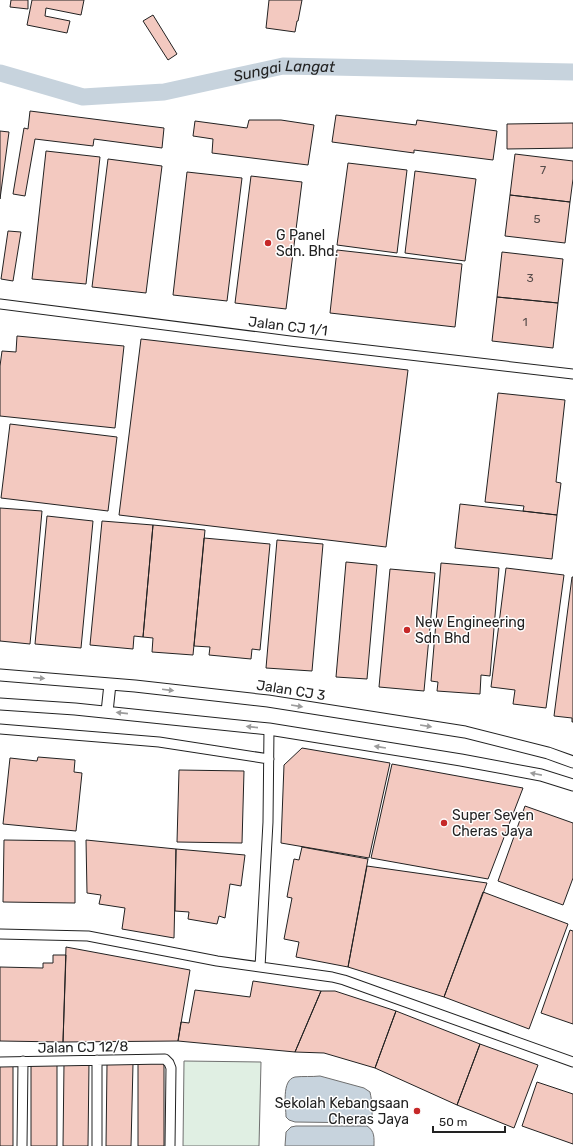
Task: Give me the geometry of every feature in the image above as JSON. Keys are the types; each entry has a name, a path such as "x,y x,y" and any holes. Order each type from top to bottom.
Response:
{"street":[{"name":"Jalan CJ 1/1","path":"0,304 290,341 573,374"},
{"name":"Jalan CJ 3","path":"0,675 110,684 268,702 465,732 548,753 573,762"},
{"path":"107,712 110,684"},
{"path":"0,704 107,712 269,729 461,760 541,775 573,785"},
{"path":"0,729 159,742 269,759"},
{"path":"260,967 268,822 269,729"},
{"path":"0,934 88,936 217,961 344,980 573,1062"},
{"name":"Jalan CJ 12/8","path":"0,1062 166,1059 171,1068 170,1146"},
{"path":"96,1146 97,1060"},
{"path":"22,1146 23,1062"}],"green space":[{"path":"184,1061 261,1062 259,1146 183,1146"}],"shaded area":[{"path":"320,1076 364,1088 370,1092 372,1111 370,1123 295,1122 289,1120 286,1117 285,1101 288,1083 295,1077"},
{"path":"367,1126 373,1132 374,1146 285,1146 286,1132 291,1127"}],"building":[{"path":"11,0 28,0 28,9 10,7"},
{"path":"32,0 84,0 81,15 46,8 45,16 70,21 67,33 27,25"},
{"path":"269,0 302,0 295,32 266,28"},
{"path":"153,15 177,54 168,60 143,21"},
{"path":"30,111 164,128 162,148 94,139 93,146 35,139 25,196 13,194 24,128 28,129"},
{"path":"336,115 416,125 417,120 497,131 493,160 414,150 414,153 332,142"},
{"path":"249,120 281,120 314,125 308,165 212,153 213,139 193,136 195,121 247,128"},
{"path":"573,123 573,148 507,149 507,124"},
{"path":"0,131 9,132 0,199"},
{"path":"46,151 100,157 86,284 32,279"},
{"path":"515,154 573,161 573,179 570,202 510,195"},
{"path":"108,159 162,166 146,293 92,287"},
{"path":"348,163 407,170 397,253 337,245"},
{"path":"415,171 476,179 465,261 405,253"},
{"path":"187,172 242,178 227,301 173,295"},
{"name":"G Panel Sdn. Bhd.","path":"251,176 302,182 286,309 235,303"},
{"path":"510,195 570,202 565,243 505,236"},
{"path":"8,231 21,232 13,281 1,279"},
{"path":"337,250 462,264 455,327 330,313"},
{"path":"502,252 563,259 558,303 497,297"},
{"path":"497,297 558,303 553,348 492,341"},
{"path":"17,336 124,346 115,428 0,416 0,366 2,351 16,352"},
{"path":"141,339 408,370 386,547 119,515"},
{"path":"498,393 565,400 556,482 561,483 557,515 523,511 524,506 485,502"},
{"path":"10,424 117,437 108,511 1,498"},
{"path":"460,504 557,515 552,559 455,548"},
{"path":"0,508 42,511 30,644 0,641"},
{"path":"47,516 93,521 81,648 35,644"},
{"path":"102,521 153,525 143,637 134,636 133,649 90,645"},
{"path":"153,525 205,530 193,655 152,652 153,638 143,637"},
{"path":"204,538 270,544 260,650 252,649 251,659 209,655 210,647 194,646"},
{"path":"277,540 323,544 312,671 266,668"},
{"path":"346,562 377,565 367,679 336,677"},
{"path":"441,563 499,568 490,676 481,675 480,694 437,691 438,682 431,681"},
{"path":"506,568 564,575 546,708 513,704 515,690 491,687"},
{"name":"New Engineering Sdn Bhd","path":"390,569 435,573 424,691 379,687"},
{"path":"572,577 573,722 572,718 554,716"},
{"path":"302,748 390,763 369,858 281,843 284,765"},
{"path":"38,757 75,760 74,772 82,773 76,831 3,824 10,758 37,761"},
{"name":"Super Seven Cheras Jaya","path":"392,764 523,788 488,879 371,858"},
{"path":"179,770 244,771 242,843 177,842"},
{"path":"525,806 573,823 573,878 563,905 498,881"},
{"path":"4,840 75,841 75,903 3,902"},
{"path":"86,840 176,849 174,938 122,929 125,908 99,904 101,895 87,893"},
{"path":"302,847 368,859 348,967 296,957 299,942 284,939 292,898 287,897 294,859 299,860"},
{"path":"176,849 245,855 241,886 230,884 225,918 219,916 217,924 188,919 189,912 175,911"},
{"path":"367,866 487,883 444,997 348,967"},
{"path":"483,892 568,924 529,1029 444,997"},
{"path":"570,930 573,931 573,1024 541,1013"},
{"path":"66,947 190,970 178,1041 63,1042"},
{"path":"53,955 66,955 63,1042 0,1041 0,967 43,968 43,963 53,963"},
{"path":"253,981 321,991 295,1052 178,1041 181,1022 189,1023 195,990 250,997"},
{"path":"321,991 335,991 396,1011 375,1068 324,1053 295,1052"},
{"path":"396,1011 480,1044 457,1105 375,1068"},
{"path":"480,1044 538,1065 514,1128 457,1105"},
{"path":"57,1063 57,1146 31,1146 31,1064"},
{"path":"64,1063 89,1063 88,1146 63,1146"},
{"path":"138,1063 164,1063 164,1146 138,1146"},
{"path":"107,1064 133,1064 131,1146 106,1146"},
{"path":"0,1065 13,1065 13,1146 0,1146"},
{"path":"537,1082 573,1094 573,1144 522,1126"}],"waterway":[{"name":"Sungai Langat","path":"0,73 83,97 164,92 283,66 573,72"}],"place":[{"name":"G Panel Sdn. Bhd.","path":"268,243"},
{"name":"New Engineering Sdn Bhd","path":"407,630"},
{"name":"Super Seven Cheras Jaya","path":"444,823"},
{"name":"Sekolah Kebangsaan Cheras Jaya","path":"417,1111"}]}
